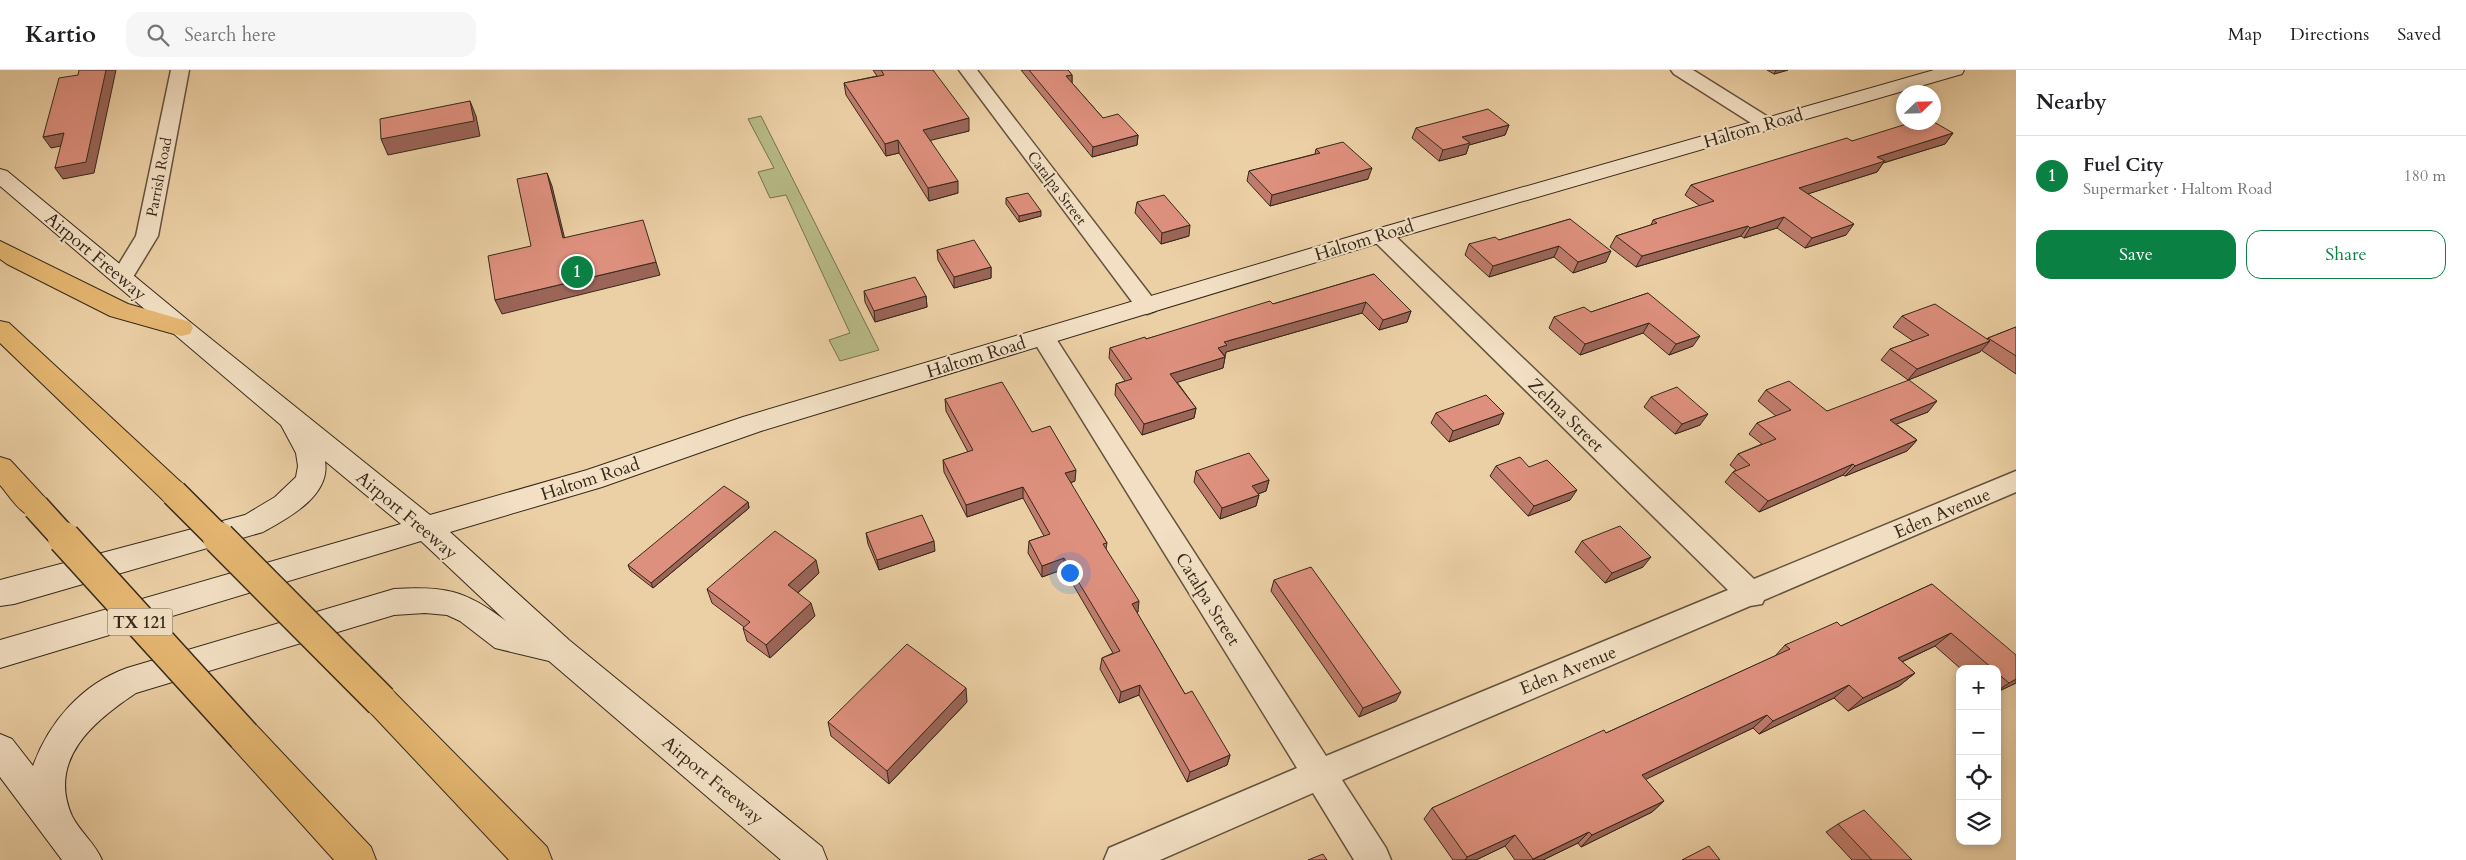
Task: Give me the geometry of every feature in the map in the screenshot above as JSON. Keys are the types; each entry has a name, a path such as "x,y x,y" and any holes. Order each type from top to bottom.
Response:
{"highway":[{"path":"0,248 15,259 119,310 181,328"},
{"path":"0,329 174,493 381,701 534,860"},
{"name":"TX 121","path":"0,467 358,860"}],"main road":[{"name":"Haltom Road","path":"0,654 592,479 752,424 1381,235 1955,70"},
{"name":"Airport Freeway","path":"0,175 288,417 427,529 558,650 808,860"},
{"path":"0,593 14,591 253,524 288,504 303,490 310,478 311,466 311,454 288,417"},
{"path":"56,821 48,786 51,766 60,742 79,718 99,700 128,682 394,602 425,600 451,603 471,612 506,639 558,650"},
{"path":"0,750 84,860"}],"street":[{"name":"Parrish Road","path":"122,277 148,236 180,70"},
{"name":"Catalpa Street","path":"968,70 1147,306"},
{"path":"1680,70 1766,124"},
{"name":"Zelma Street","path":"1381,235 1752,595"},
{"name":"Catalpa Street","path":"1042,337 1374,860"},
{"name":"Eden Avenue","path":"1121,860 1318,773 1752,595 2016,481"}],"green space":[{"path":"761,116 879,350 840,361 829,340 850,333 786,195 770,198 758,172 774,168 748,119"}],"building":[{"path":"79,70 106,70 86,162 55,168 64,133 43,137 59,78 78,75"},
{"path":"881,70 933,70 969,118 923,130 958,181 928,188 898,140 885,144 844,83 884,75"},
{"path":"1029,70 1068,70 1072,75 1066,76 1103,118 1118,114 1138,135 1093,147"},
{"path":"470,101 474,121 381,139 380,119"},
{"path":"1488,109 1509,125 1462,137 1470,143 1443,150 1416,128"},
{"path":"1941,126 1953,133 1877,157 1885,161 1799,188 1854,224 1812,238 1784,217 1750,228 1748,226 1642,256 1616,236 1657,223 1653,220 1714,201 1691,185 1847,138 1852,141 1896,127 1896,130 1941,130"},
{"path":"1343,142 1372,168 1272,195 1249,171 1320,153 1316,149"},
{"path":"547,173 563,238 643,220 656,262 495,300 488,256 531,246 517,179"},
{"path":"1028,193 1041,211 1019,216 1006,198"},
{"path":"1164,195 1190,225 1162,233 1137,202"},
{"path":"1570,219 1611,251 1578,262 1559,246 1493,266 1469,244 1495,237 1499,240"},
{"path":"974,240 991,267 954,277 937,250"},
{"path":"1374,274 1411,311 1383,320 1366,302 1224,342 1227,345 1218,348 1225,357 1170,374 1196,408 1144,424 1116,384 1132,379 1110,348 1145,337 1146,339 1270,301 1273,304"},
{"path":"915,277 926,296 874,311 864,291"},
{"path":"1648,293 1700,336 1676,344 1649,323 1585,344 1554,317 1584,307 1591,312"},
{"path":"1935,304 1990,341 1917,369 1890,349 1929,335 1902,316"},
{"path":"2016,327 2016,356 1988,338"},
{"path":"1909,380 1937,401 1890,420 1917,440 1855,466 1853,464 1768,501 1733,472 1750,465 1738,454 1776,439 1757,423 1791,410 1766,390 1789,381 1827,411"},
{"path":"1002,382 1032,432 1050,426 1076,470 1065,473 1107,543 1103,544 1139,601 1132,604 1185,694 1192,691 1230,755 1190,772 1140,685 1121,692 1102,658 1120,651 1064,558 1042,566 1029,541 1050,534 1023,487 966,505 943,460 973,450 945,399"},
{"path":"1677,387 1708,414 1682,424 1651,397"},
{"path":"1486,395 1504,413 1453,431 1436,413"},
{"path":"1249,453 1269,480 1252,486 1259,495 1222,508 1196,471"},
{"path":"1520,457 1529,467 1547,460 1577,490 1534,506 1496,466"},
{"path":"724,486 748,502 651,583 628,565"},
{"path":"922,515 934,541 877,560 866,533"},
{"path":"1620,526 1651,557 1612,573 1582,541"},
{"path":"775,531 816,560 788,585 811,603 766,645 743,628 750,622 707,589"},
{"path":"1311,567 1401,692 1363,708 1274,580"},
{"path":"1932,584 2016,655 2016,679 2009,683 2001,676 2001,665 1988,665 1951,633 1898,658 1915,673 1863,698 1849,685 1773,721 1767,715 1642,775 1664,801 1592,835 1589,832 1533,859 1515,835 1467,857 1432,808 1604,730 1606,733 1790,649 1785,645 1837,622 1841,626"},
{"path":"907,644 966,688 887,771 828,722"},
{"path":"1864,810 1912,860 1872,860 1838,824"},
{"path":"1709,846 1720,860 1682,860"},
{"path":"1323,854 1327,860 1308,860"}],"place":[{"name":"Fuel City","path":"577,272"}]}
